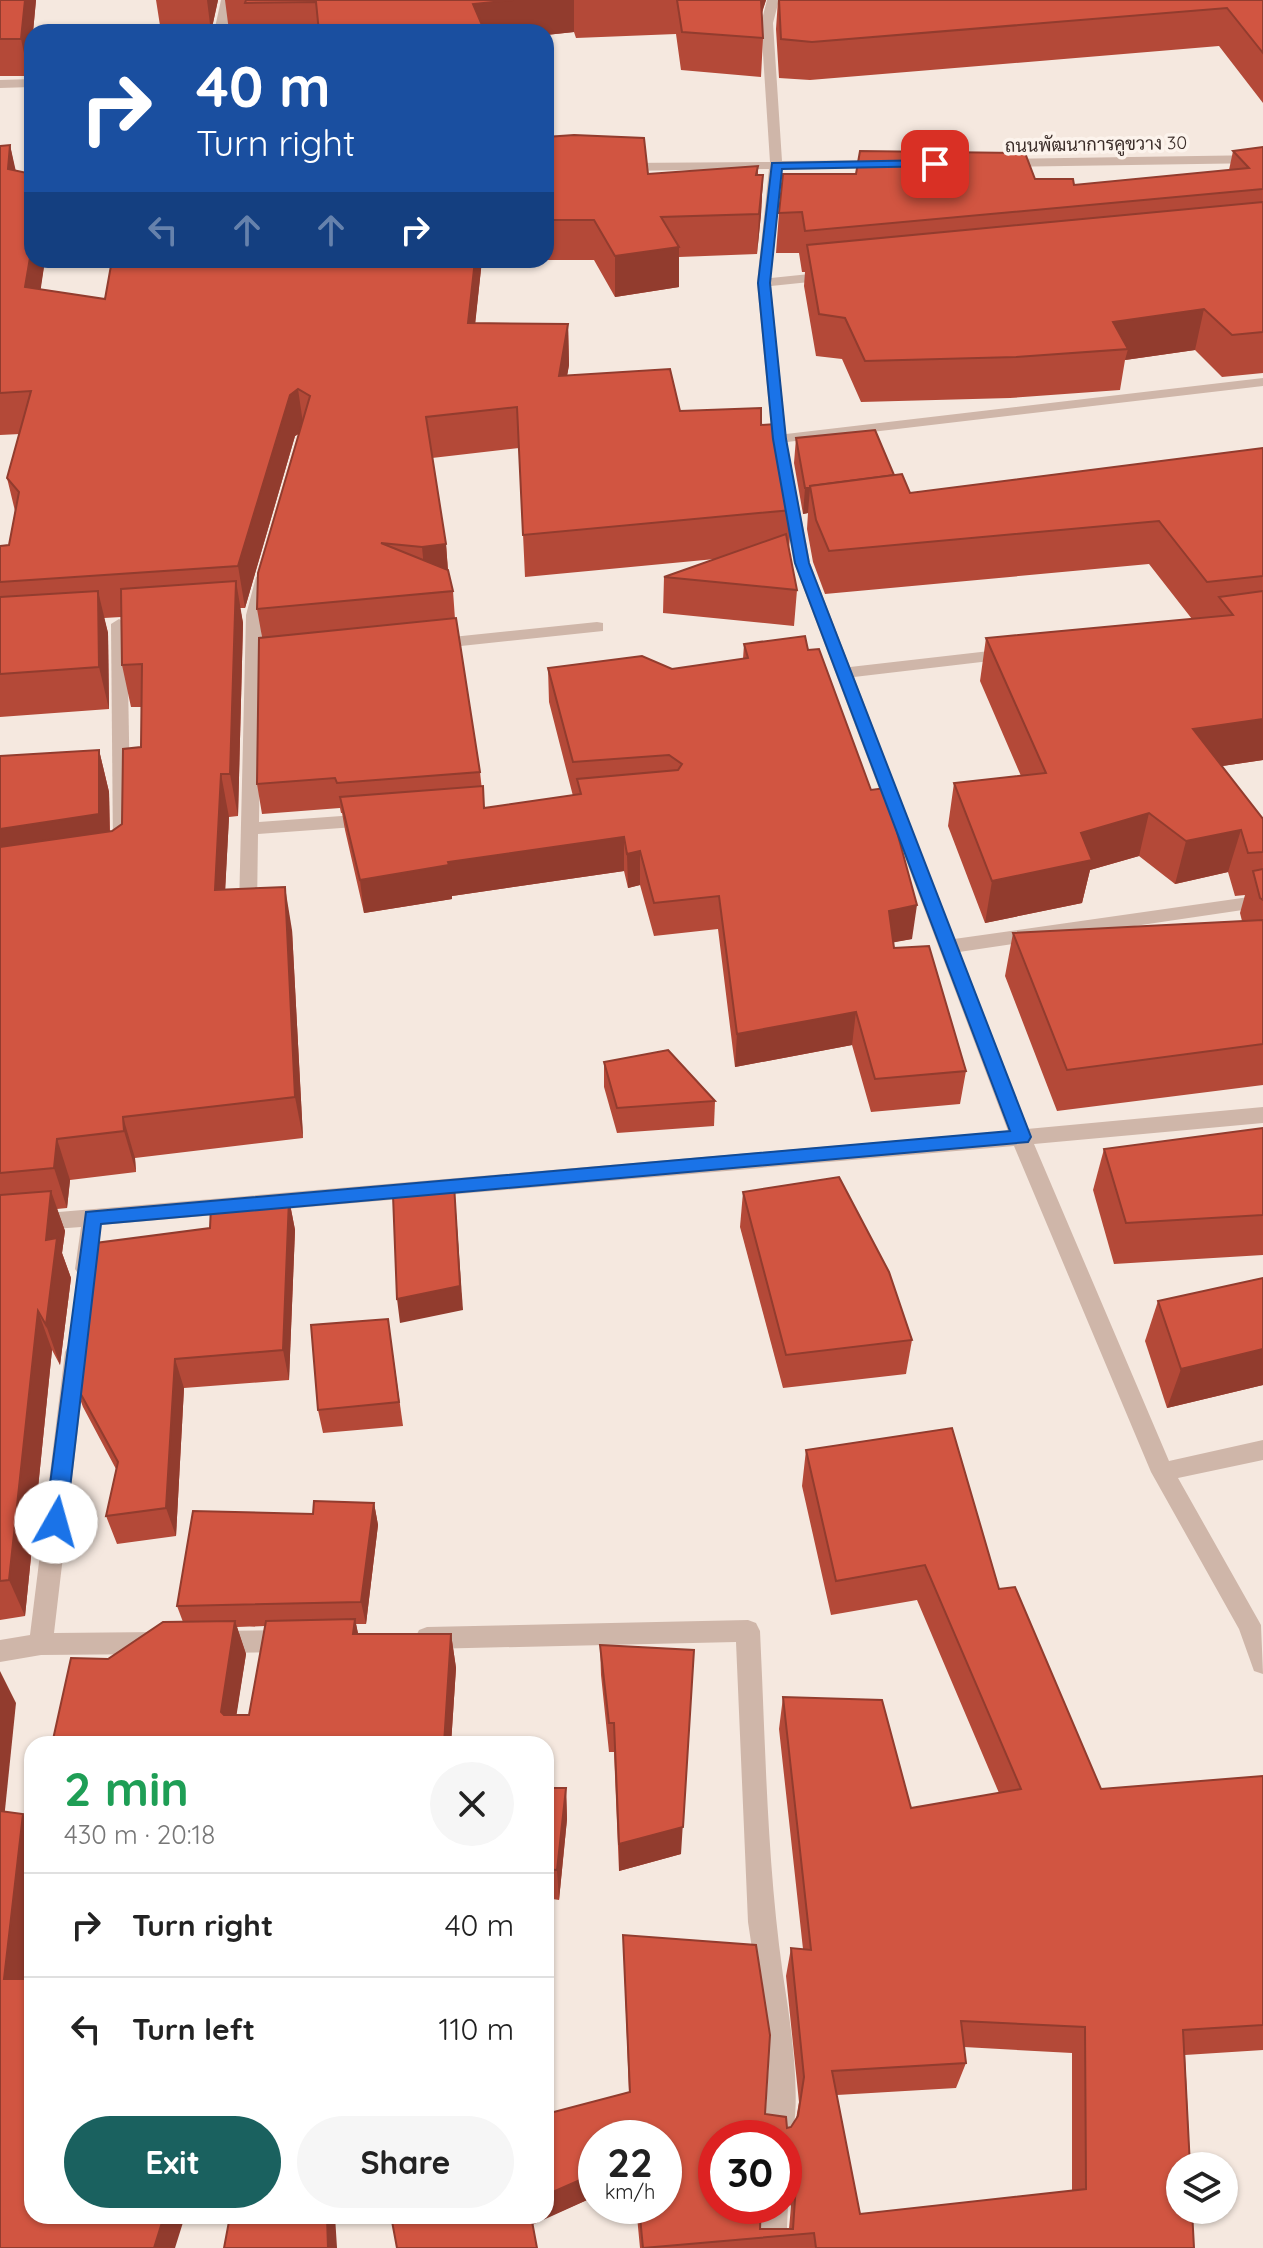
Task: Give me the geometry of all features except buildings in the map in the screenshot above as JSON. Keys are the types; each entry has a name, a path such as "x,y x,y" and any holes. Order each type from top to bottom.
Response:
{"street":[{"path":"222,24 227,0"},
{"path":"773,0 776,165 764,283 779,439 802,521 802,563 1022,1137 1162,1472 1249,1625 1263,1663"},
{"path":"0,84 24,83"},
{"name":"ถนนพัฒนาการคูขวาง 30","path":"982,163 1263,159"},
{"path":"607,168 903,164"},
{"path":"764,283 842,275"},
{"path":"779,439 1263,382"},
{"path":"248,908 261,660 247,616 270,556"},
{"path":"107,866 122,864 119,624"},
{"path":"410,646 597,627"},
{"path":"844,673 1030,652"},
{"path":"250,829 390,819"},
{"path":"947,947 1263,901"},
{"path":"0,1225 1263,1115"},
{"path":"83,1296 92,1217"},
{"path":"41,1644 79,1328"},
{"path":"1162,1472 1263,1450"},
{"path":"403,1639 748,1631 761,1922 783,2061 779,2120"},
{"path":"0,1651 41,1644 309,1641"},
{"path":"257,1671 262,1642"},
{"path":"772,2248 773,2224"}],"route":[{"path":"56,1522 92,1217 1022,1137 802,563 779,439 764,283 776,165 935,164"}]}
